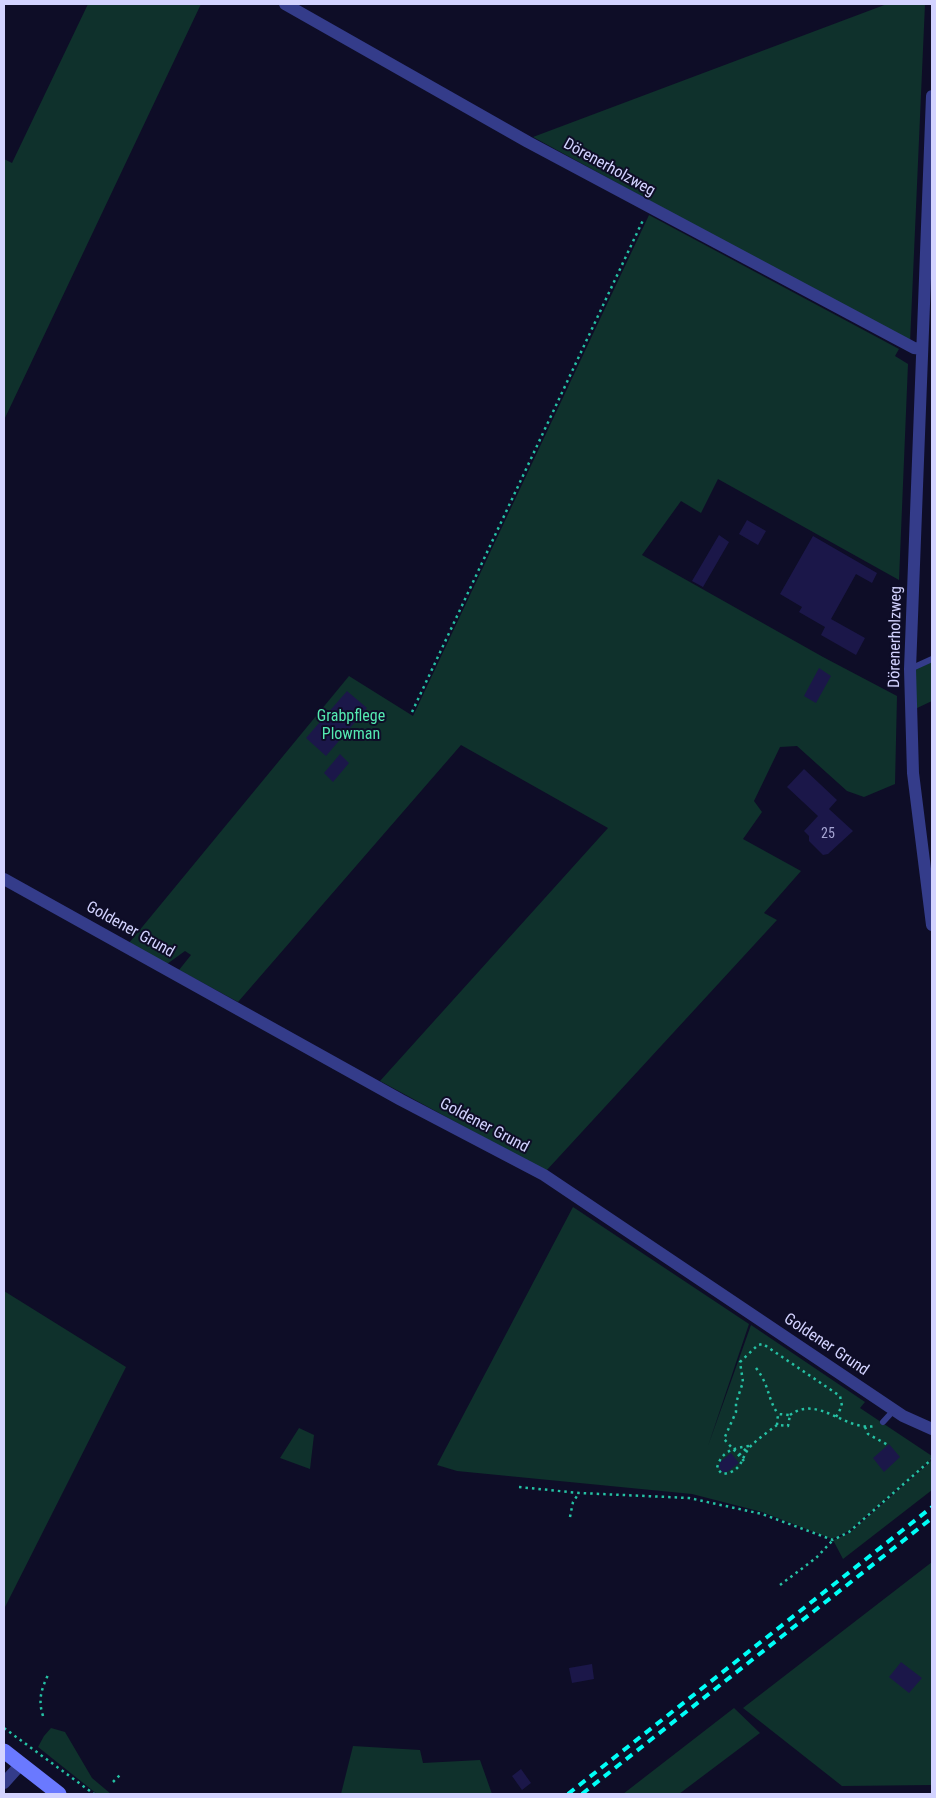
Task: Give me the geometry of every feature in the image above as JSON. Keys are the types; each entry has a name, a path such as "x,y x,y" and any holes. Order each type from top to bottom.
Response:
{"main road":[{"path":"4,1751 59,1794"}],"street":[{"name":"Dörenerholzweg","path":"285,4 649,208 914,348 922,349"},
{"name":"Dörenerholzweg","path":"932,96 930,221 922,349 910,670 913,773 932,925"},
{"name":"Goldener Grund","path":"4,879 401,1100 544,1175 902,1416 932,1429"},
{"path":"4,1783 21,1764"}],"lane":[{"path":"910,670 932,659"},
{"path":"883,1422 894,1410"}],"path":[{"path":"412,712 649,208"},
{"path":"744,1461 724,1438 736,1412 736,1403 743,1382 739,1364 758,1345 763,1344 840,1396 842,1406 836,1416"},
{"path":"756,1368 766,1380 772,1405 778,1414 777,1425"},
{"path":"778,1414 790,1415 806,1408 836,1416 864,1428 874,1427 883,1422"},
{"path":"739,1455 777,1425 788,1426 790,1415"},
{"path":"864,1428 868,1434 888,1445"},
{"path":"750,1446 744,1461 730,1473 722,1474 717,1468 719,1459 733,1448 750,1446"},
{"path":"780,1585 816,1558 833,1540 849,1532 932,1459"},
{"path":"520,1487 579,1493 689,1498 762,1514 833,1540"},
{"path":"570,1517 573,1502 579,1493"},
{"path":"43,1716 39,1704 41,1689 48,1675"},
{"path":"4,1728 94,1794"},
{"path":"113,1782 122,1773"}],"green space":[{"path":"88,4 201,4 4,420 4,159 12,163"},
{"path":"887,4 925,4 910,343 533,137"},
{"name":"Grabpflege Plowman","path":"649,215 899,349 895,356 908,364 899,580 718,479 701,513 681,501 642,555 823,657 897,696 895,784 864,797 847,791 797,746 780,747 754,801 762,812 743,839 801,871 764,913 777,920 546,1171 380,1081 608,828 461,745 238,1002 179,970 191,955 185,951 167,964 129,943 349,676 413,716"},
{"path":"932,660 932,701 915,709 914,668"},
{"path":"573,1207 749,1324 708,1446 751,1325 865,1402 860,1408 932,1456 931,1460 849,1531 832,1539 762,1512 692,1494 457,1471 437,1465"},
{"path":"4,1291 126,1367 4,1609"},
{"path":"299,1428 314,1435 310,1469 280,1458"},
{"path":"932,1460 932,1490 843,1559 833,1540 849,1533"},
{"path":"932,1562 932,1785 842,1786 743,1708"},
{"path":"734,1708 760,1733 679,1794 623,1794"},
{"path":"51,1728 65,1732 92,1778 111,1794 97,1794 38,1747"},
{"path":"353,1746 420,1750 423,1763 480,1760 492,1794 341,1794"}],"building":[{"path":"747,520 766,531 758,545 739,534"},
{"path":"719,535 729,542 703,587 692,581"},
{"path":"813,536 877,573 872,583 856,574 831,619 865,638 856,655 821,635 825,627 799,612 802,607 780,594"},
{"path":"819,668 831,676 816,703 804,696"},
{"path":"347,691 367,708 326,756 306,738"},
{"path":"340,754 349,763 333,782 324,773"},
{"path":"804,769 837,800 829,809 853,831 828,854 823,855 809,841 809,836 804,831 818,816 787,787"},
{"path":"889,1444 900,1457 884,1472 873,1458"},
{"path":"731,1453 739,1463 727,1472 722,1472 719,1467 720,1462"},
{"path":"901,1662 922,1678 909,1693 889,1677"},
{"path":"592,1664 594,1679 572,1683 569,1668"},
{"path":"521,1769 531,1783 522,1790 512,1776"}],"railway":[{"path":"568,1794 932,1507"},
{"path":"582,1794 932,1518"}]}
